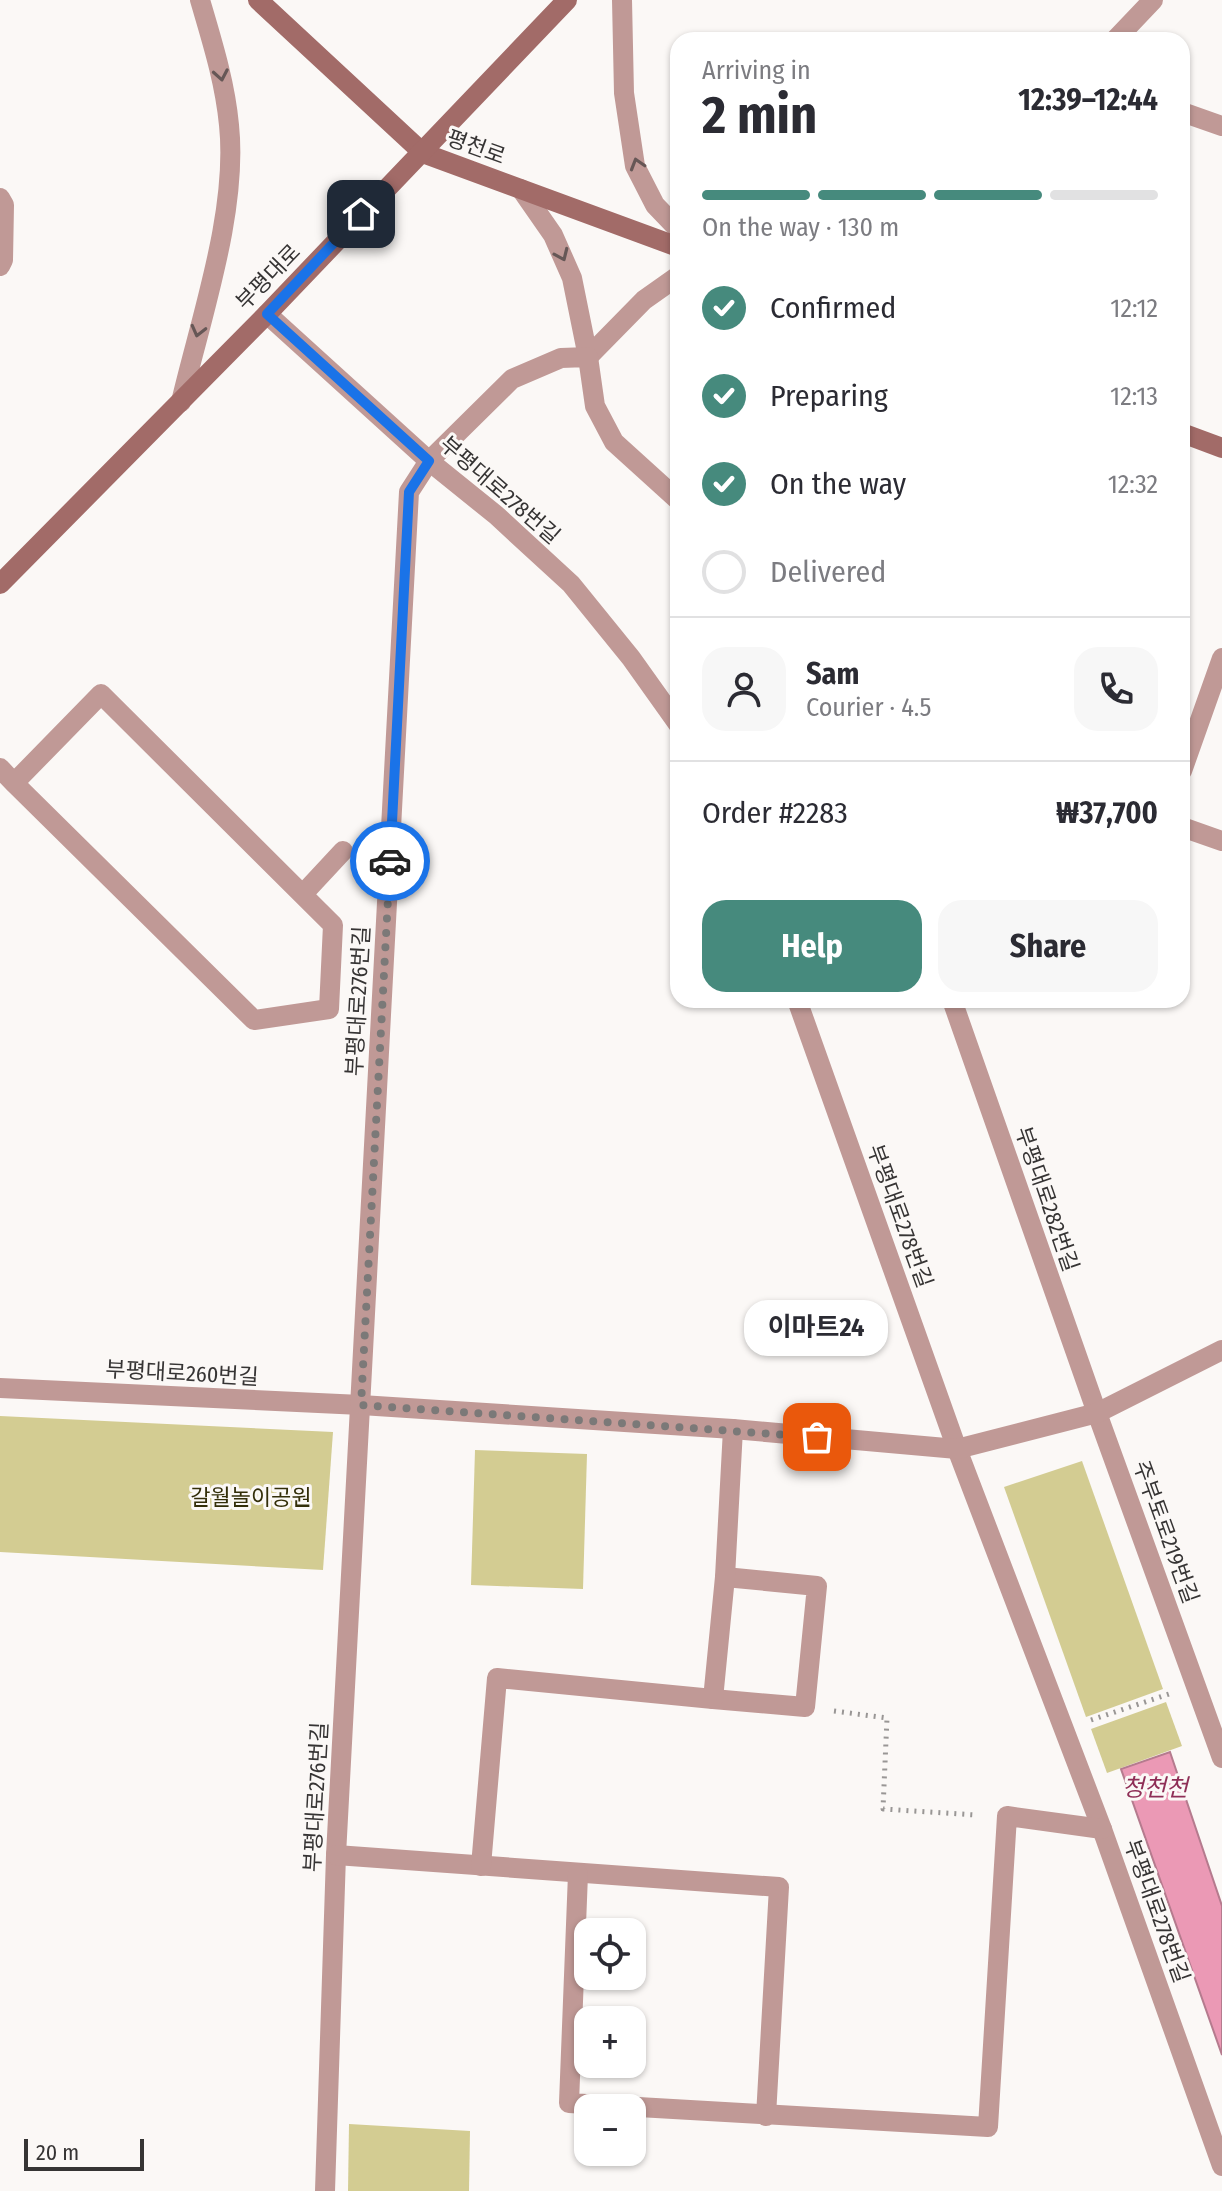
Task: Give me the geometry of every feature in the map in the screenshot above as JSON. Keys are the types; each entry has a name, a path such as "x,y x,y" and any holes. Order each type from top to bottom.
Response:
{"main road":[{"name":"평천로","path":"258,0 423,153 670,244"},
{"name":"부평대로","path":"0,584 267,314 567,0"},
{"path":"1190,436 1222,448"}],"street":[{"path":"181,402 220,242 230,179 230,126 219,63 200,0"},
{"path":"622,0 624,93 635,166 655,205 670,221"},
{"path":"1123,32 1153,0"},
{"path":"1190,115 1222,126"},
{"path":"521,189 553,235 572,278 595,406 614,442 670,493"},
{"path":"0,198 4,205 3,260 0,266"},
{"path":"588,357 644,300 670,282"},
{"name":"부평대로278번길","path":"267,314 571,584 631,658 670,713"},
{"name":"부평대로276번길","path":"325,2191 336,1855 409,492 429,461 512,379 561,358 588,357"},
{"path":"1190,748 1222,658"},
{"path":"101,694 333,925 329,1009 254,1020 7,775 101,694"},
{"path":"1190,830 1222,841"},
{"path":"303,894 343,851"},
{"name":"부평대로278번길","path":"800,1008 957,1449 1102,1829 1222,2166"},
{"name":"부평대로282번길","path":"955,1008 1097,1413"},
{"path":"361,1405 733,1429 957,1449 1097,1413 1222,1350"},
{"name":"부평대로260번길","path":"0,1388 361,1405"},
{"name":"주부토로219번길","path":"1097,1413 1222,1758"},
{"path":"713,1699 725,1577 733,1429"},
{"path":"481,1866 497,1678 805,1707 817,1586 725,1577"},
{"path":"578,1874 569,2103 988,2127 1007,1816 1102,1829"},
{"path":"336,1855 779,1887 766,2116"}],"path":[{"path":"1064,1729 1196,1685"},
{"path":"805,1707 887,1718 883,1809 1007,1816"}],"green space":[{"name":"갈월놀이공원","path":"0,1416 333,1432 323,1570 0,1552"},
{"path":"475,1450 587,1454 583,1589 471,1585"},
{"path":"1082,1461 1163,1689 1086,1717 1004,1487"},
{"path":"1166,1702 1182,1746 1107,1773 1091,1729"},
{"path":"349,2124 470,2131 469,2191 348,2191"}],"water":[{"name":"청천천","path":"1170,1752 1222,1906 1222,2055 1121,1769"}],"way so far":[{"path":"390,861 361,1405 817,1437"}],"place":[{"name":"이마트24","path":"817,1437"}],"route":[{"path":"361,214 267,314 429,461 409,492 390,861"}]}
